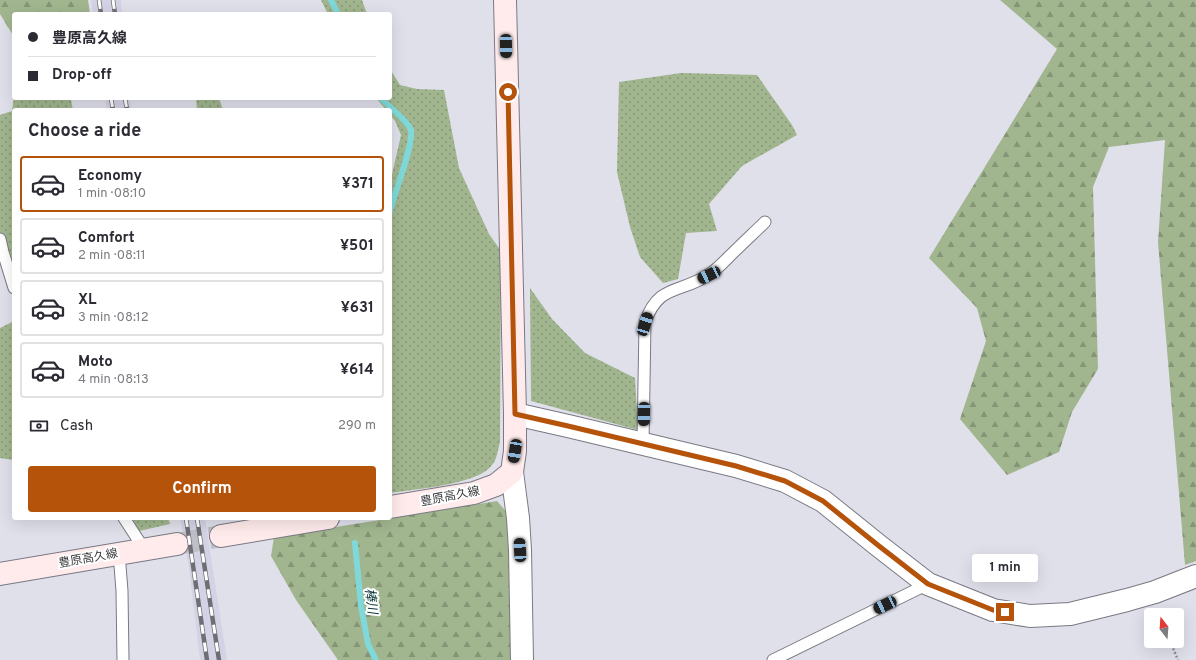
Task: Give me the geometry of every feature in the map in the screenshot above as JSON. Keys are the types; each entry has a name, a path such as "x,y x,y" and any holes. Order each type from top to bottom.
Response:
{"main road":[{"path":"505,0 515,414 515,451 512,472"},
{"name":"豊原高久線","path":"392,507 474,493 496,485 512,472"},
{"path":"221,536 316,520"},
{"name":"豊原高久線","path":"0,574 177,544"}],"street":[{"path":"515,414 736,466 785,481 823,501 928,584 993,610 1030,616 1077,613 1155,592 1196,576"},
{"path":"512,472 520,542 522,660"}],"lane":[{"path":"643,444 645,324 649,311 657,300 667,293 709,275 765,222"},
{"path":"0,239 12,281"},
{"path":"125,520 144,549"},
{"path":"119,553 122,591 123,660"},
{"path":"773,660 928,584"}],"path":[{"path":"1173,648 1178,660"}],"shaded area":[{"path":"91,0 121,0 122,12 93,12"},
{"path":"105,100 130,100 131,108 107,108"},
{"path":"180,520 205,520 227,660 200,660 189,567"}],"green space":[{"path":"0,0 88,0 90,12 12,12 12,34 0,14"},
{"path":"321,0 362,0 366,12 327,12"},
{"path":"1000,0 1196,0 1196,561 1185,565 1158,242 1165,140 1109,147 1093,187 1098,369 1072,412 1059,452 1007,475 960,419 986,341 977,308 929,258 1057,49"},
{"path":"392,72 400,85 417,89 444,90 459,168 489,234 501,251 500,442 495,460 485,472 460,482 392,493 392,174 401,135 392,117 392,108 384,108 378,100 392,100"},
{"path":"681,73 757,75 792,125 797,135 742,166 709,204 717,231 686,233 678,279 663,283 640,257 630,227 617,172 619,82"},
{"path":"14,100 71,100 73,108 12,108"},
{"path":"196,100 220,100 222,108 197,108"},
{"path":"12,111 12,260 8,250 0,252 0,115"},
{"path":"530,288 552,319 585,353 635,378 638,430 531,401"},
{"path":"12,322 12,460 0,458 0,328"},
{"path":"497,501 510,516 512,660 338,660 296,600 271,556 274,537 379,520 392,520 392,518"},
{"path":"133,520 169,520 170,524 139,531"}],"waterway":[{"name":"棒川","path":"331,0 337,12"},
{"name":"棒川","path":"383,100 392,108"},
{"name":"棒川","path":"392,108 411,130 410,146 392,205"},
{"name":"棒川","path":"355,543 361,606 368,644 376,660"}],"tunnel":[{"path":"177,544 221,536"}],"railway":[{"path":"99,0 101,12"},
{"path":"113,0 115,12"},
{"path":"111,100 113,108"},
{"path":"125,100 127,108"},
{"path":"186,520 207,660"},
{"path":"197,520 219,660"}],"route":[{"path":"508,92 515,414 736,466 785,481 823,501 928,584 993,610 1005,612"}]}
